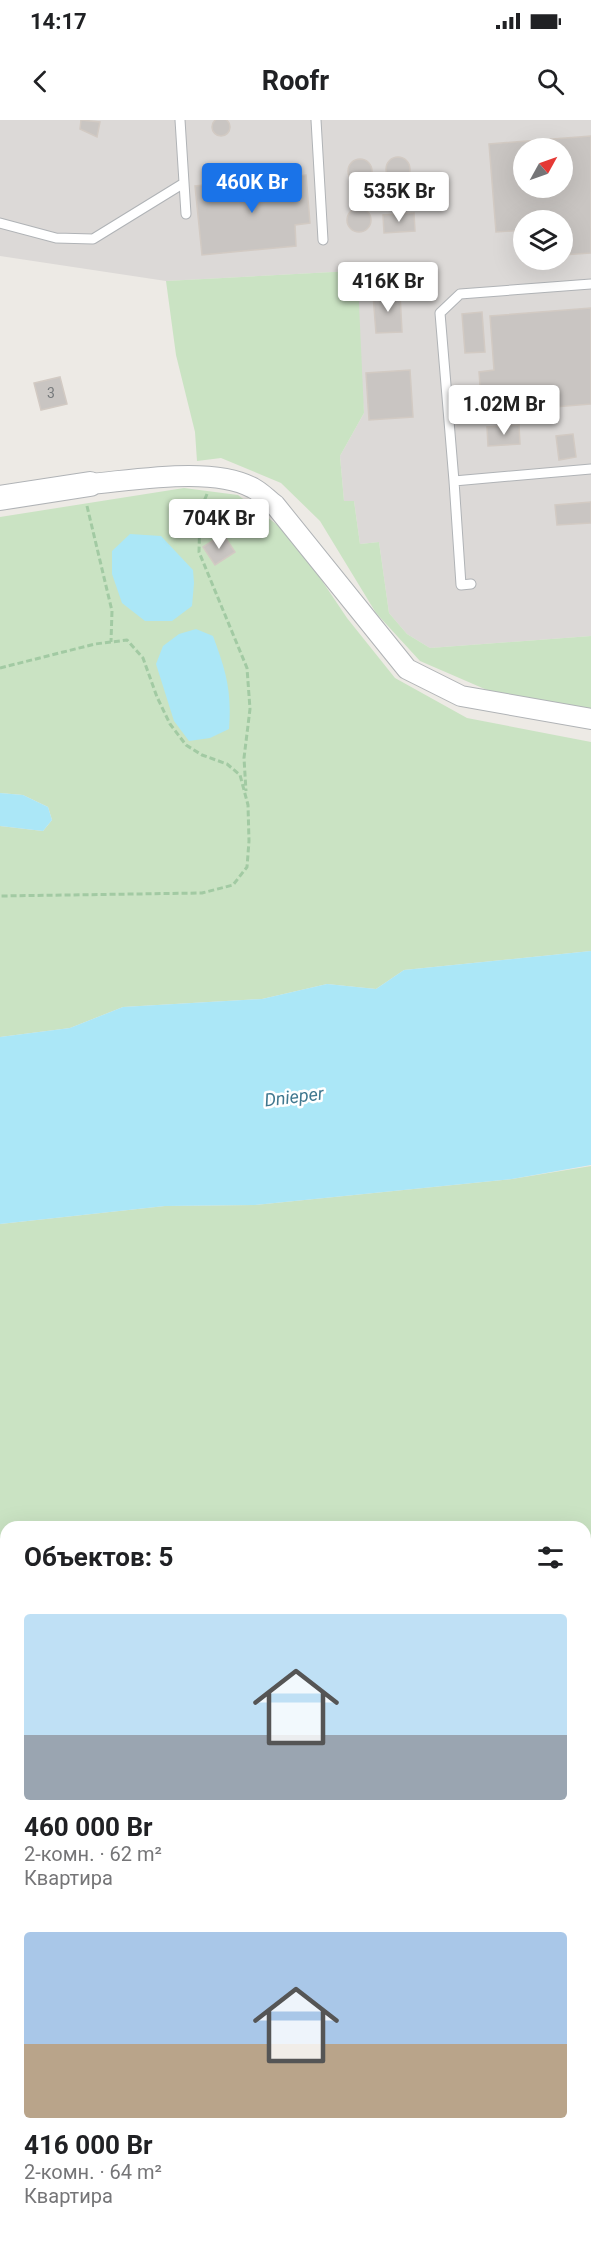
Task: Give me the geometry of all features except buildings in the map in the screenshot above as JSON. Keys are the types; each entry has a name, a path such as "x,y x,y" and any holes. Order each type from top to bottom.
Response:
{"street":[{"path":"0,498 86,485 171,477 224,477 253,488 275,505 407,669 461,696 591,719"}],"lane":[{"path":"180,120 186,214"},
{"path":"316,120 323,240"},
{"path":"0,223 57,238 93,239 184,183"},
{"path":"471,584 461,585 440,313 460,294 591,284"},
{"path":"454,481 591,469"}],"path":[{"path":"0,896 202,893 233,885 247,867 249,841 244,758 250,709 247,668 199,552 200,512 213,477"},
{"path":"86,485 112,611 111,642"},
{"path":"0,668 95,644 128,640 143,658 157,697 171,724 186,745 202,755 227,764 240,775 247,799"}],"shaded area":[{"path":"0,120 591,120 591,636 430,648 407,634 389,613 379,542 360,544 354,501 344,501 340,456 364,413 351,271 166,281 0,256"}],"green space":[{"path":"351,271 358,282 364,413 340,456 344,501 354,501 360,544 379,542 389,613 407,634 430,648 591,636 591,709 487,690 420,661 376,613 320,521 281,483 221,458 197,461 195,432 176,355 166,281"},
{"path":"184,488 238,495 292,536 347,618 395,678 467,718 591,742 591,951 404,970 376,989 327,984 262,999 123,1007 70,1028 0,1037 0,826 43,831 52,820 48,807 23,795 0,793 0,517"},
{"path":"591,1166 591,1521 0,1521 0,1224 165,1206 255,1205 512,1179"}],"water":[{"path":"130,534 161,536 193,570 192,606 172,621 145,621 122,603 112,574 112,551"},
{"path":"196,629 213,636 227,681 230,716 229,729 210,738 189,741 174,721 156,664 163,646 179,634"},
{"path":"0,793 23,795 48,807 52,820 43,831 0,826"},
{"name":"Dnieper","path":"591,951 591,1165 512,1179 255,1205 165,1206 0,1224 0,1037 70,1028 123,1007 262,999 327,984 376,989 404,970"}]}
